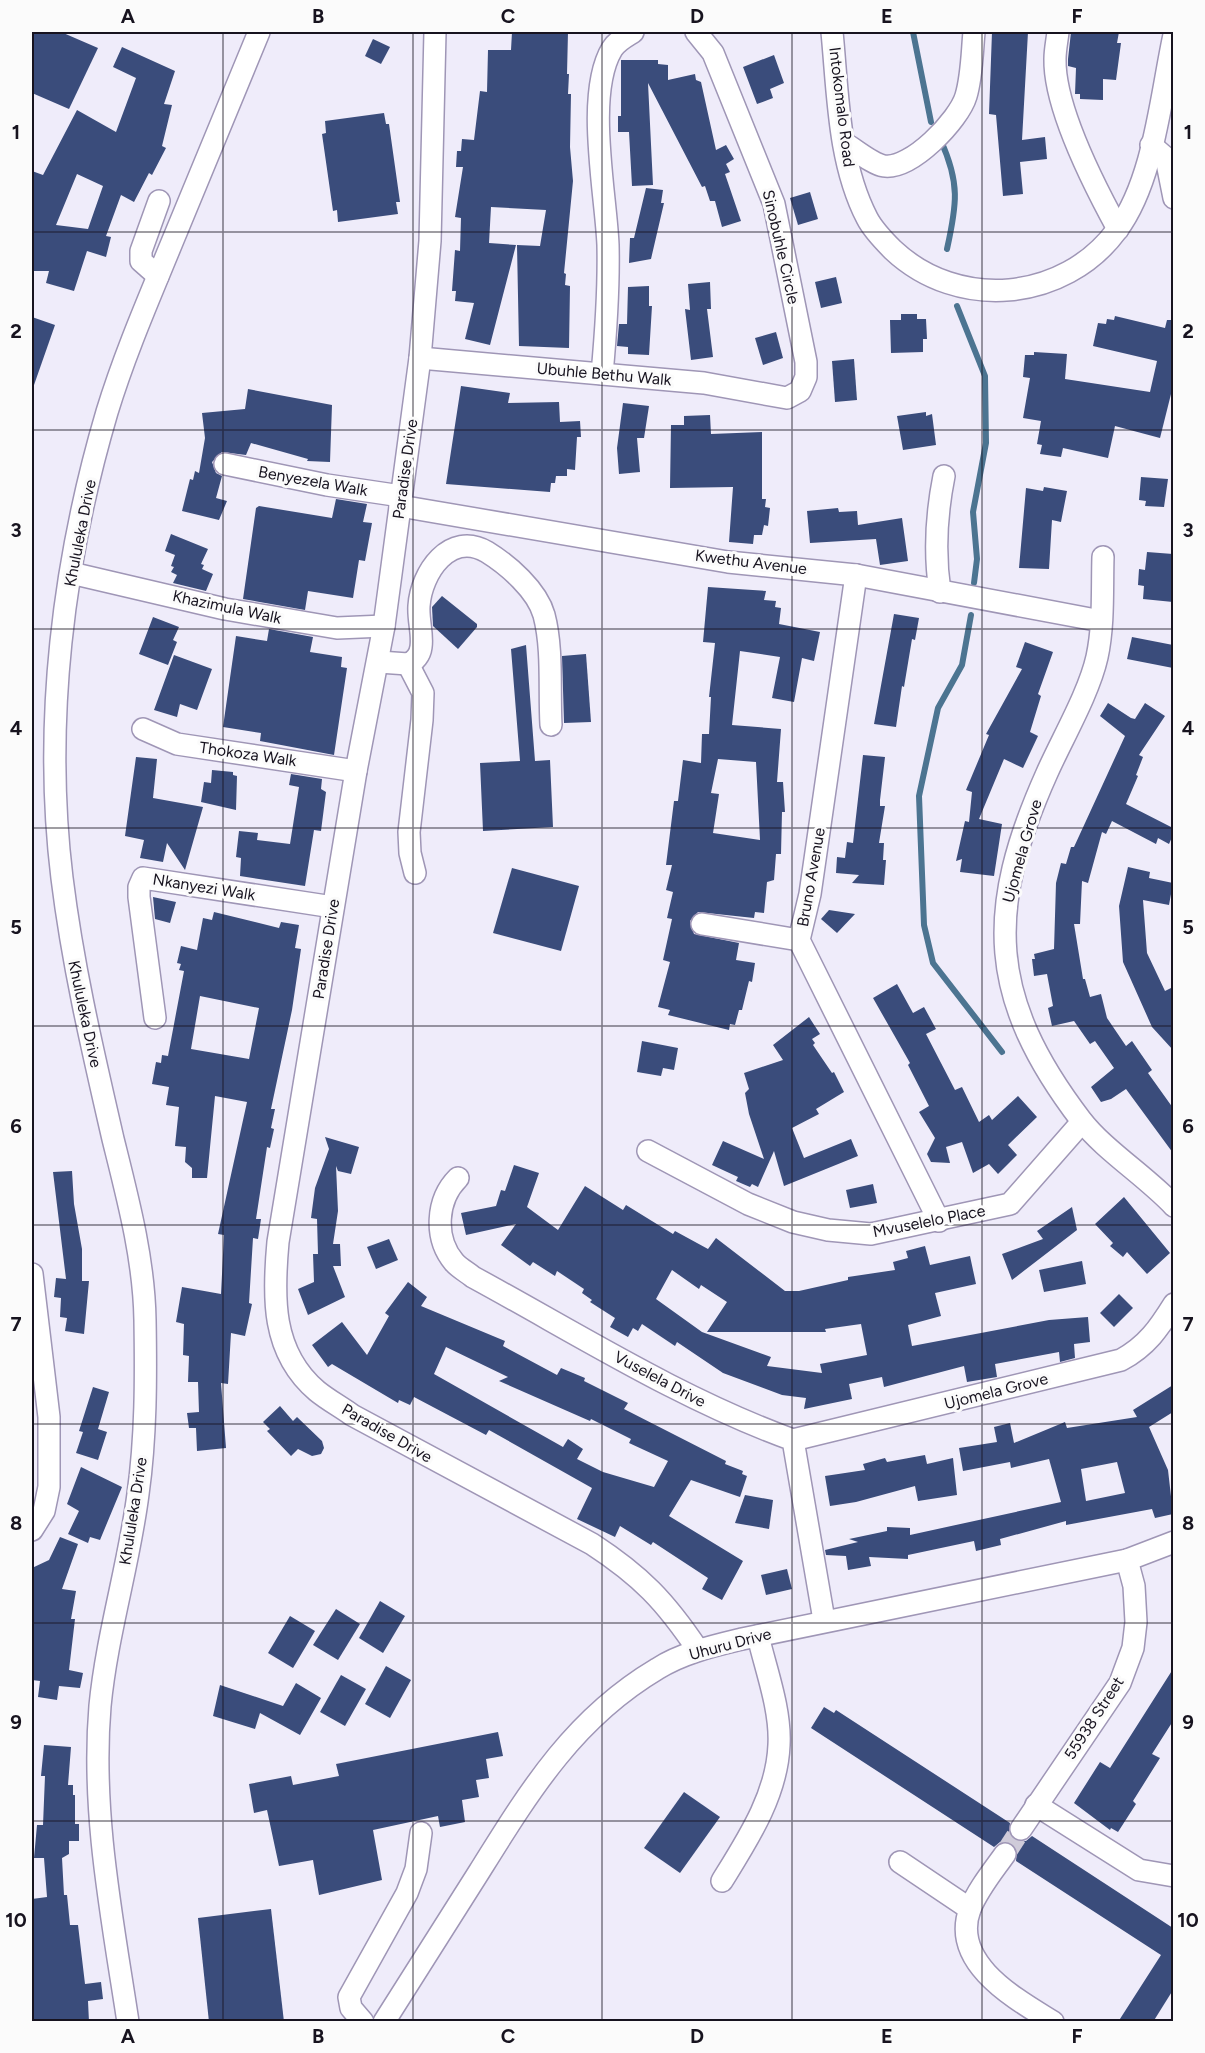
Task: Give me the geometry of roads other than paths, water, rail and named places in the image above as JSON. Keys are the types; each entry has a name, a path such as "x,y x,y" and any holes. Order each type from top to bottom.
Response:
{"street":[{"name":"Khululeka Drive","path":"128,2022 100,1828 97,1765 100,1705 108,1647 138,1494 146,1398 145,1304 134,1224 76,978 61,872 56,702 62,630 71,573 80,523 108,411 158,276 260,32"},
{"name":"Paradise Drive","path":"435,32 430,241 420,358 379,662 356,771 280,1230 274,1282 278,1327 292,1361 317,1391 352,1414 592,1544 629,1568 648,1584 698,1650"},
{"path":"602,374 608,244 598,146 600,102 605,64 612,49 633,32"},
{"name":"Sinobuhle Circle","path":"696,32 713,53 774,204 806,362 806,377 800,390 787,398"},
{"name":"Intokomalo Road","path":"832,32 844,143 859,203 868,222 885,241 916,268 973,291 1023,289 1058,277 1097,254 1118,229 1137,195 1151,145 1173,35"},
{"path":"844,143 883,166 891,166 915,156 954,118 966,98 974,32"},
{"path":"1058,32 1054,61 1061,96 1080,152 1118,229"},
{"path":"1151,145 1167,158 1173,198"},
{"path":"158,276 141,261 141,251 159,201"},
{"name":"Ubuhle Bethu Walk","path":"420,358 704,383 787,398"},
{"name":"Benyezela Walk","path":"225,464 400,501"},
{"path":"940,592 935,557 937,514 944,476"},
{"name":"Kwethu Avenue","path":"400,501 728,562 856,575 1101,621"},
{"path":"379,662 408,664 418,657 421,647 419,604 423,587 433,569 451,548 467,545 483,550 518,576 544,614 551,725"},
{"name":"Ujomela Grove","path":"1103,557 1101,621 1097,657 1037,794 1020,845 1005,897 1004,945 1014,1004 1032,1046 1082,1122 1173,1206"},
{"name":"Khazimula Walk","path":"71,573 247,613 337,628 384,626"},
{"name":"Bruno Avenue","path":"856,575 810,894 799,940 939,1221"},
{"path":"408,664 423,693 410,832 410,853 415,873"},
{"name":"Thokoza Walk","path":"143,729 177,744 356,771"},
{"name":"Nkanyezi Walk","path":"155,1018 139,897 139,887 143,878 333,907"},
{"path":"702,924 799,940"},
{"name":"Mvuselelo Place","path":"648,1151 748,1204 793,1222 828,1230 871,1234 1010,1204 1082,1122"},
{"name":"Vuselela Drive","path":"458,1178 446,1194 439,1217 444,1242 454,1262 473,1277 678,1391 736,1419 794,1440"},
{"path":"32,1274 49,1417 49,1487 44,1510 32,1530"},
{"name":"Ujomela Grove","path":"794,1440 1121,1360 1139,1350 1155,1333 1173,1304"},
{"path":"794,1440 824,1620"},
{"name":"Uhuru Drive","path":"384,2022 519,1808 563,1747 592,1716 658,1668 698,1650 824,1620 1127,1560 1173,1542"},
{"name":"55938 Street","path":"1021,1829 1120,1683 1133,1648 1137,1622 1134,1586 1127,1560"},
{"path":"722,1881 754,1829 776,1772 779,1744 776,1719 758,1636"},
{"path":"1036,1805 1139,1870 1173,1876"},
{"path":"363,2022 351,2008 349,1997 407,1893 416,1869 421,1833"},
{"path":"1005,1854 970,1909 967,1933 974,1956 990,1978 1008,1993 1053,2022"},
{"path":"900,1862 970,1909"}],"waterway":[{"path":"913,32 931,122"},
{"path":"941,141 951,169 955,194 947,249"},
{"path":"957,306 985,376 986,443 973,512 977,559 974,583"},
{"path":"971,615 962,665 938,708 919,796 924,925 933,963 1002,1052"}],"tunnel":[{"path":"1005,1854 1021,1829"}]}
